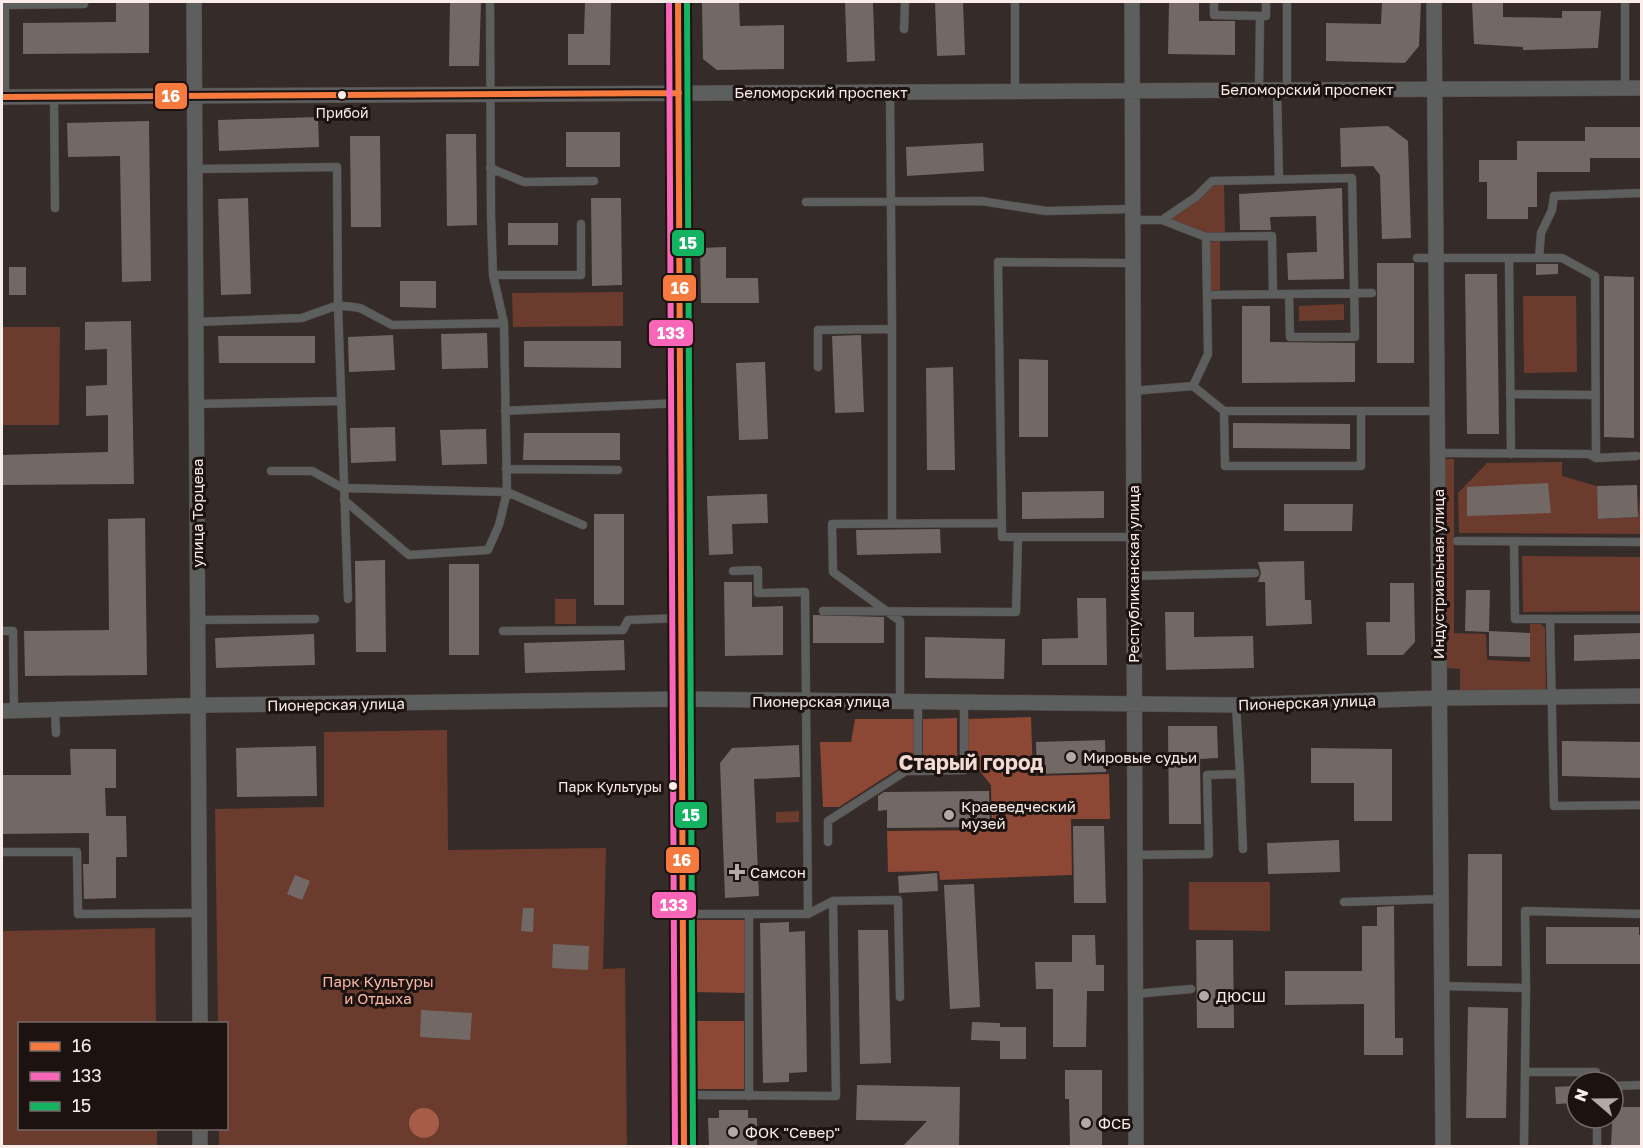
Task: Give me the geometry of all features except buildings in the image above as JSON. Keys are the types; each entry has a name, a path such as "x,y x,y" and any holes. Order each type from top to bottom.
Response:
{"street":[{"name":"улица Торцева","path":"194,2 200,1022"},
{"path":"678,2 684,1146"},
{"name":"Республиканская улица","path":"1132,2 1131,263 1136,1146"},
{"name":"Индустриальная улица","path":"1434,2 1443,1146"},
{"name":"Беломорский проспект","path":"3,97 1641,88"},
{"name":"Пионерская улица","path":"8,711 198,705 683,699 1236,705 1439,698 1641,696"},
{"path":"200,1130 200,1146"}],"lane":[{"path":"3,97 3,5 84,4 84,2"},
{"path":"344,500 409,555 488,550 499,525 507,492 504,323 493,275 488,94 490,2"},
{"path":"904,29 905,2"},
{"path":"1015,2 1015,91"},
{"path":"1214,2 1214,15 1260,16 1266,16 1266,2"},
{"path":"1279,180 1287,2"},
{"path":"1625,2 1625,88"},
{"path":"1258,90 1260,16"},
{"path":"890,91 892,523"},
{"path":"54,97 55,208"},
{"path":"195,169 337,167 338,305 348,599"},
{"path":"490,168 524,183 594,181"},
{"path":"1162,220 1196,197 1212,181 1352,178 1355,337 1290,337 1289,294"},
{"path":"1539,258 1541,233 1552,210 1554,196 1641,194"},
{"path":"806,202 981,201 1046,211 1131,215 1162,220 1206,237 1272,236 1273,294"},
{"path":"493,275 581,275 581,224"},
{"path":"1193,386 1208,354 1206,237"},
{"path":"1417,258 1562,258 1595,276 1596,458"},
{"path":"1509,258 1511,454"},
{"path":"1131,263 998,262 1002,537 1133,537"},
{"path":"1208,295 1372,292"},
{"path":"196,322 302,318 338,305 360,308 392,325 504,323"},
{"path":"818,367 818,330 892,329"},
{"path":"1132,391 1193,386 1224,411 1437,411"},
{"path":"1510,394 1596,395"},
{"path":"196,404 341,400"},
{"path":"505,411 681,403"},
{"path":"1224,411 1225,466 1361,466 1361,411"},
{"path":"1437,453 1588,454 1596,458 1637,456"},
{"path":"506,469 618,470"},
{"path":"271,471 312,471 343,488 507,492 583,525"},
{"path":"900,621 833,572 832,524 1002,523"},
{"path":"824,611 1016,612 1018,538"},
{"path":"1456,541 1641,542"},
{"path":"1514,542 1515,619 1641,619"},
{"path":"732,571 758,570 758,593 805,592 808,914"},
{"path":"1133,576 1255,573"},
{"path":"900,701 900,621 903,612"},
{"path":"503,631 623,630 628,620 682,618"},
{"path":"198,620 315,619"},
{"path":"1550,620 1554,806 1641,805"},
{"path":"2,631 13,631 8,711"},
{"path":"918,701 918,771"},
{"path":"828,842 828,821 906,771 964,770 964,702"},
{"path":"1236,705 1243,849"},
{"path":"55,711 56,733"},
{"path":"1134,855 1209,854 1207,775 1240,774"},
{"path":"2,852 77,852 78,914 199,913"},
{"path":"1344,902 1442,899"},
{"path":"684,914 808,914 833,900 898,900 900,997"},
{"path":"685,1095 836,1096 833,900"},
{"path":"1524,1146 1525,911 1641,914"},
{"path":"749,914 749,1096"},
{"path":"1443,986 1526,988"},
{"path":"1135,994 1191,990"},
{"path":"1525,1072 1565,1072"},
{"path":"1625,1086 1641,1085"},
{"path":"1597,1130 1598,1146"}],"green space":[{"path":"1224,184 1225,235 1207,235 1166,219 1212,186"},
{"path":"1220,241 1220,290 1211,290 1210,242"},
{"path":"623,292 623,326 513,327 512,293"},
{"path":"1523,296 1576,296 1577,372 1524,373"},
{"path":"1344,304 1344,320 1299,321 1299,306"},
{"path":"2,327 60,327 59,425 2,425"},
{"path":"1445,459 1454,459 1454,633 1486,634 1487,660 1530,662 1530,624 1541,624 1545,628 1546,690 1460,691 1460,669 1446,668"},
{"path":"1562,462 1562,476 1597,486 1599,519 1638,517 1641,485 1641,534 1459,533 1458,493 1487,463"},
{"path":"1522,556 1641,557 1641,611 1523,612"},
{"path":"555,599 576,599 576,624 555,624"},
{"name":"Парк Культуры и Отдыха","path":"447,730 448,850 606,848 603,969 625,968 627,1146 219,1146 219,1130 228,1130 228,1022 218,1022 215,809 324,807 324,732"},
{"path":"799,811 799,822 776,823 776,812"},
{"path":"1189,882 1270,882 1270,931 1189,930"},
{"path":"155,928 156,1022 18,1022 18,1130 157,1130 157,1146 2,1146 2,931"}],"shaded area":[{"path":"1031,717 1033,776 1109,774 1110,819 1071,819 1072,875 940,880 939,871 888,872 887,831 992,830 991,785 967,755 966,719"},
{"path":"957,718 957,756 923,756 923,719"},
{"path":"855,719 914,719 914,755 901,767 839,807 823,807 820,742 851,742"},
{"path":"691,920 745,920 746,993 690,992"},
{"path":"692,1021 744,1021 744,1089 691,1089"},
{"path":"424,1108 435,1112 439,1123 435,1134 424,1138 413,1134 409,1123 413,1112"}],"transit line":[{"name":"133","path":"669,2 675,1146"},
{"name":"16","path":"678,2 684,1146"},
{"name":"15","path":"687,2 693,1146"},
{"name":"16","path":"2,97 679,93"}],"place":[{"name":"Прибой","path":"342,95"},
{"name":"Мировые судьи","path":"1071,757"},
{"name":"Парк Культуры","path":"673,786"},
{"name":"Краеведческий музей","path":"949,815"},
{"name":"Самсон","path":"737,872"},
{"name":"ДЮСШ","path":"1204,996"},
{"name":"ФСБ","path":"1086,1123"},
{"name":"ФОК \"Север\"","path":"733,1132"}],"district":[{"name":"Старый город","path":"971,762"}]}
